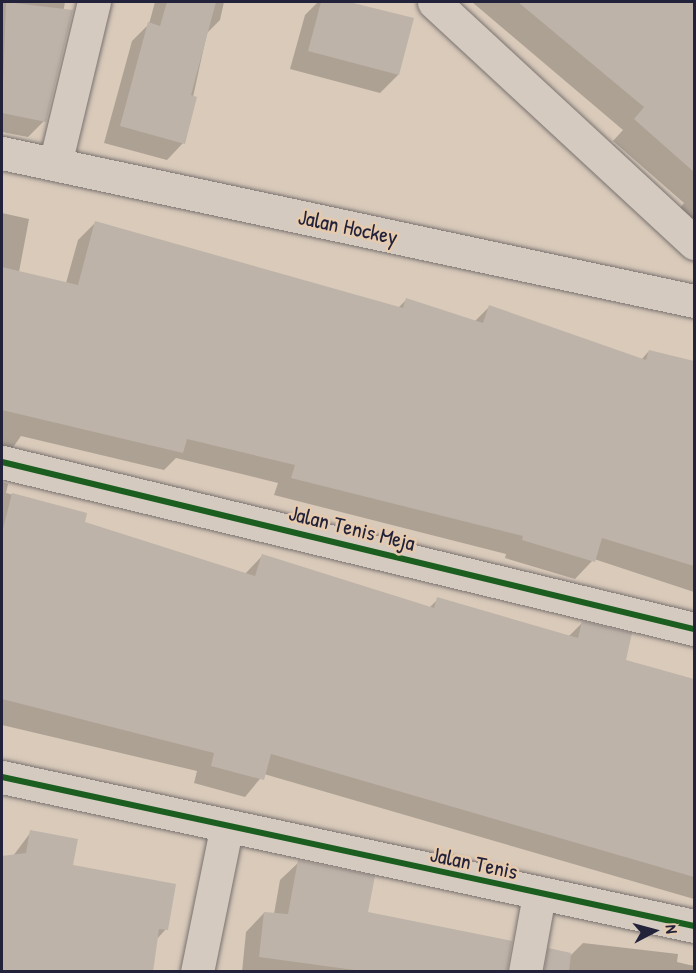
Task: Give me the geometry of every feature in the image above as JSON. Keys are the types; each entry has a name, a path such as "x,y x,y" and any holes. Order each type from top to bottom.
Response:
{"street":[{"path":"55,164 94,2"},
{"path":"434,2 694,243"},
{"name":"Jalan Hockey","path":"2,153 694,301"},
{"name":"Jalan Tenis Meja","path":"2,462 694,629"},
{"name":"Jalan Tenis","path":"2,777 226,829 694,926"},
{"path":"197,972 226,829"},
{"path":"525,972 539,895"}],"building":[{"path":"6,2 73,10 46,122 2,113"},
{"path":"167,2 216,2 191,95 197,97 185,144 120,126 148,22 160,26"},
{"path":"321,2 349,2 414,18 399,75 308,51"},
{"path":"518,2 694,2 694,172 634,119 644,107"},
{"path":"95,221 403,308 406,298 483,323 489,305 646,360 649,350 694,361 694,566 602,538 595,562 522,540 523,536 291,478 295,465 187,439 183,453 2,410 2,267 78,285"},
{"path":"12,493 87,513 85,522 255,576 262,554 434,608 437,597 578,638 582,621 632,633 626,660 694,679 694,877 271,754 264,780 211,766 214,753 2,699 2,533"},
{"path":"30,830 78,839 73,865 176,884 168,930 159,929 153,972 2,972 2,856 26,853"},
{"path":"298,860 375,876 368,912 512,941 507,972 369,972 259,957 264,912 288,914"},
{"path":"548,948 571,953 569,972 544,972"}],"cycle path":[{"path":"2,462 694,629"},
{"path":"2,777 694,926"}]}
